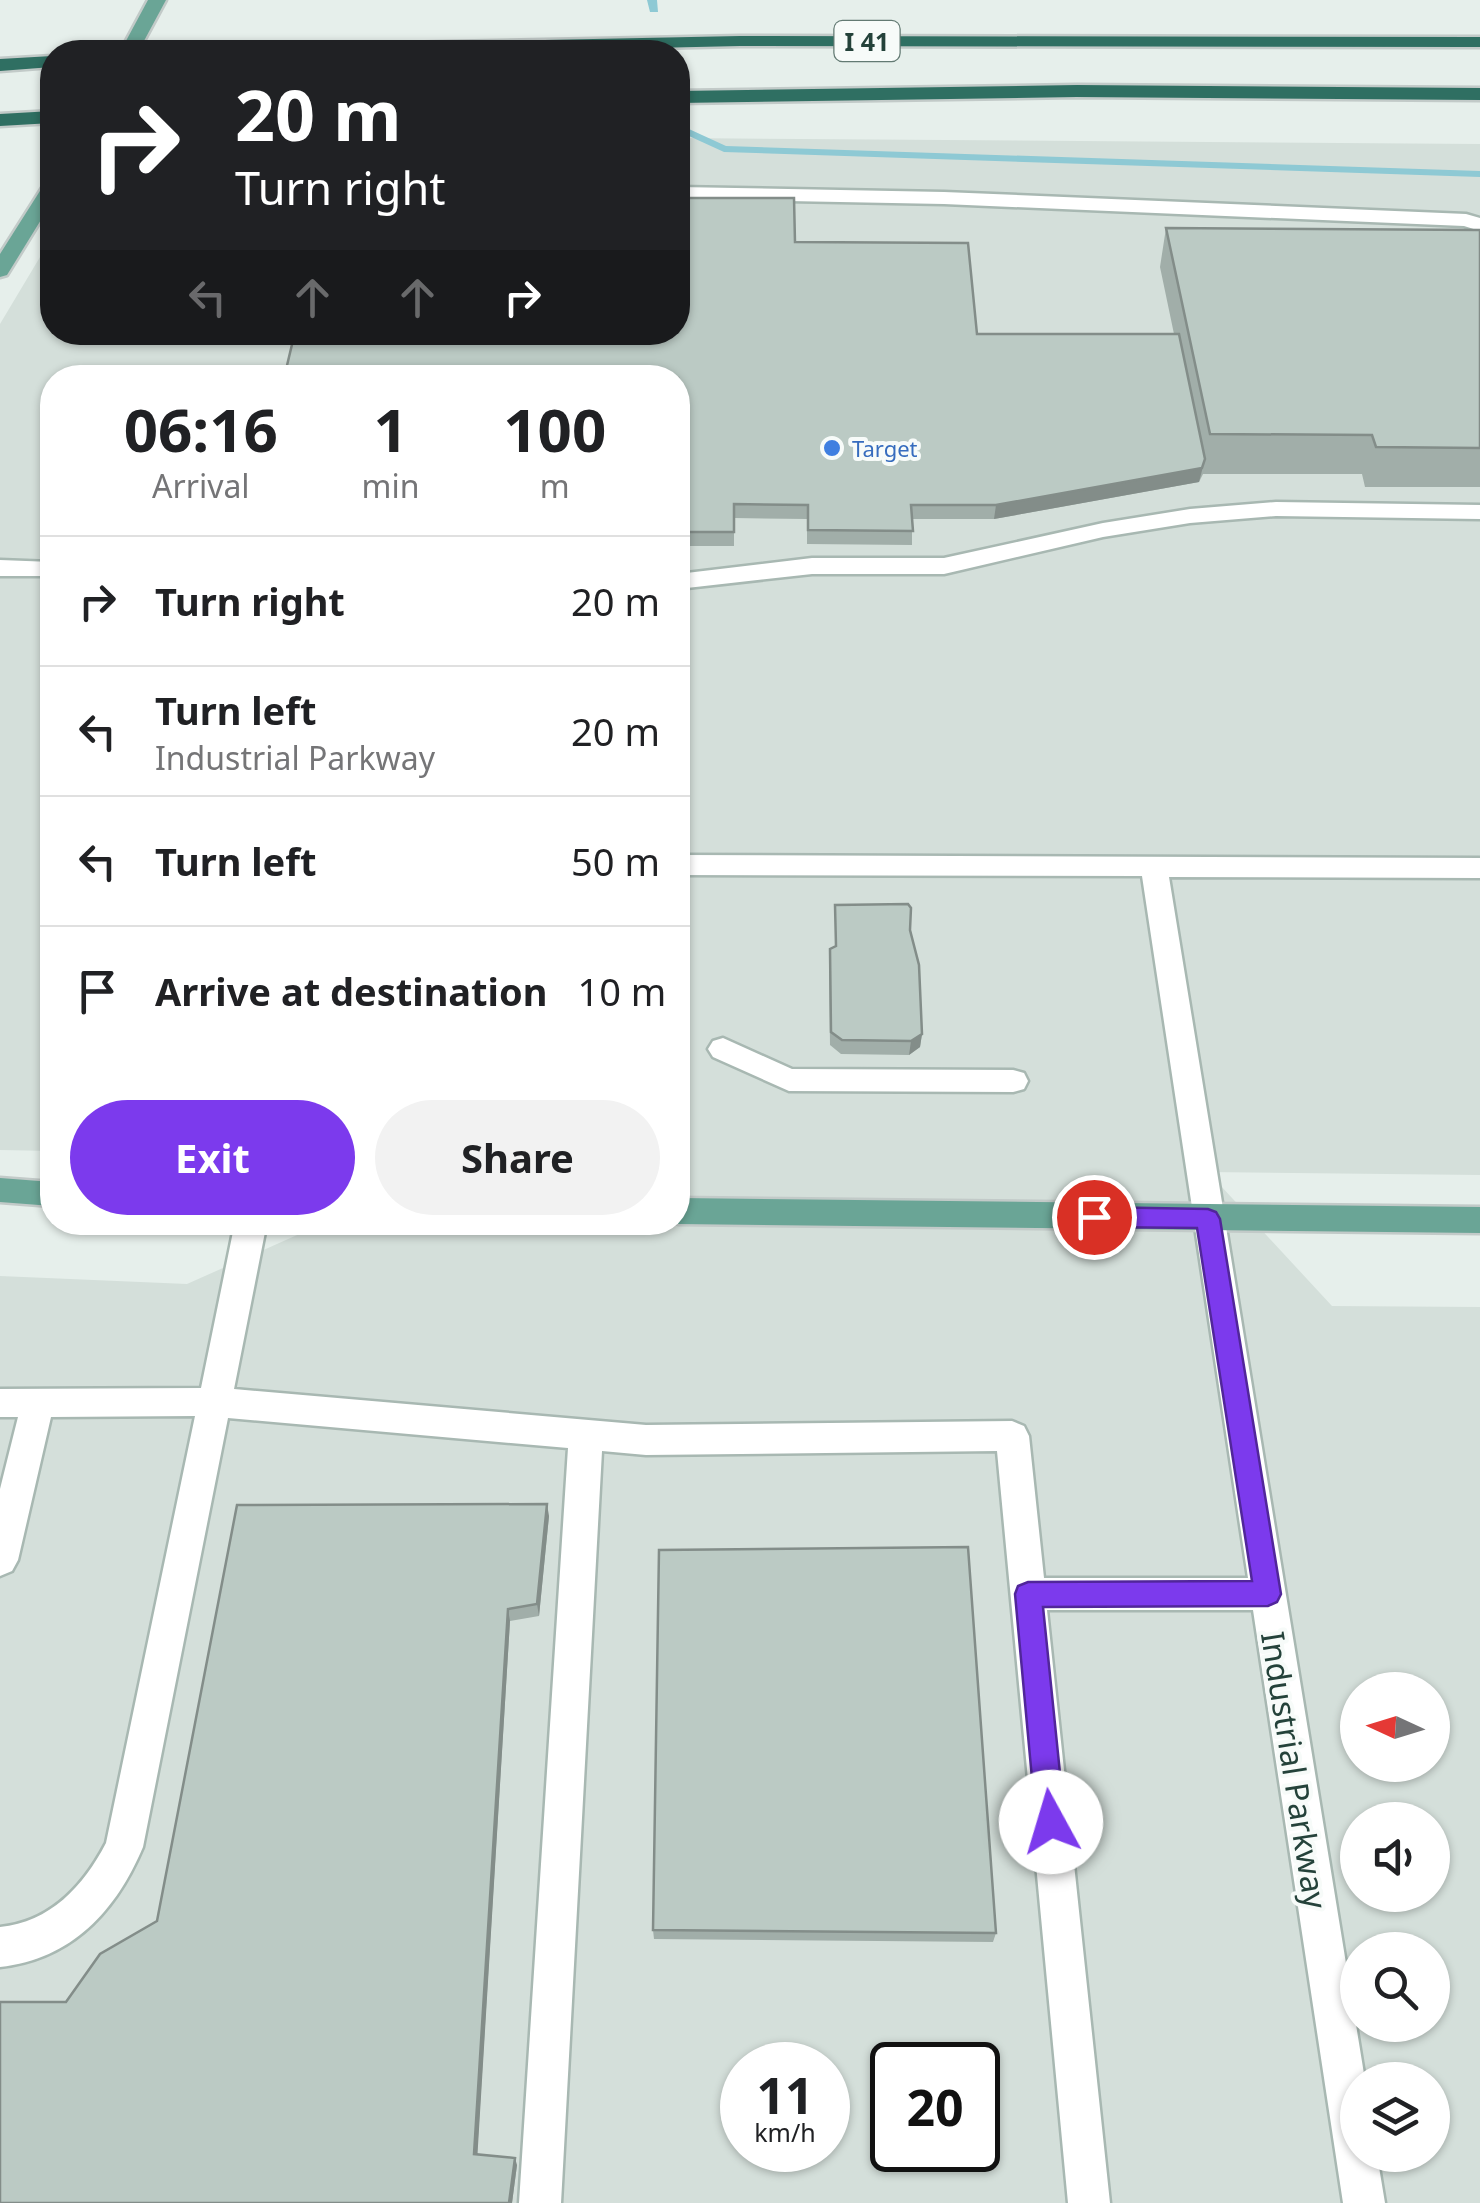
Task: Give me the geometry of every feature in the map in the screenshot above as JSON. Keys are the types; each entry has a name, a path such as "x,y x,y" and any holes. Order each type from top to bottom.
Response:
{"highway":[{"name":"I 41","path":"690,41 1480,42"},
{"path":"0,65 40,63"},
{"name":"I 41","path":"690,97 1077,91 1480,94"},
{"path":"0,120 40,118"}],"main road":[{"path":"135,40 157,0"},
{"path":"0,271 40,206"},
{"path":"0,1190 40,1193"},
{"path":"690,1211 1480,1220"}],"street":[{"path":"690,193 964,198 1466,220 1480,225"},
{"path":"690,581 812,566 944,566 1103,530 1257,510 1480,512"},
{"path":"0,568 40,570"},
{"path":"690,866 1480,868"},
{"name":"Industrial Parkway","path":"1154,866 1364,2203"},
{"path":"723,1049 789,1080 1013,1080"},
{"path":"0,1947 18,1947 42,1938 84,1908 101,1890 124,1847 248,1235"},
{"path":"0,1403 214,1402 646,1440 1012,1436 1088,2203"},
{"path":"0,1560 38,1403"},
{"path":"540,2203 586,1435"},
{"path":"1028,1594 1268,1594"}],"shaded area":[{"path":"690,138 1480,144 1480,1175 1208,1172 1332,1306 1480,1307 1480,2203 0,2203 0,1276 187,1284 297,1235 690,1235 690,365 40,365 40,1151 0,1150 0,324 40,257 40,345 690,345"}],"building":[{"name":"Target","path":"690,198 794,198 795,242 968,243 977,334 1179,334 1205,459 1202,468 996,505 911,505 913,531 808,530 808,505 734,504 734,532 690,532 690,365 287,365 292,345 690,345"},
{"path":"1166,228 1480,230 1480,448 1376,447 1372,435 1210,434"},
{"path":"908,904 919,965 922,1034 911,1041 842,1040 831,1032 830,949 836,946 835,905"},
{"path":"547,1504 537,1604 508,1609 474,2154 515,2158 509,2203 0,2203 0,2002 66,2002 100,1954 157,1921 237,1505"},
{"path":"968,1547 996,1933 653,1930 659,1550"}],"waterway":[{"path":"652,0 654,10"},
{"path":"690,133 724,149 1480,174"}],"place":[{"name":"Target","path":"832,448"}],"route":[{"path":"1051,1822 1028,1594 1268,1594 1208,1219 1094,1217"}]}
